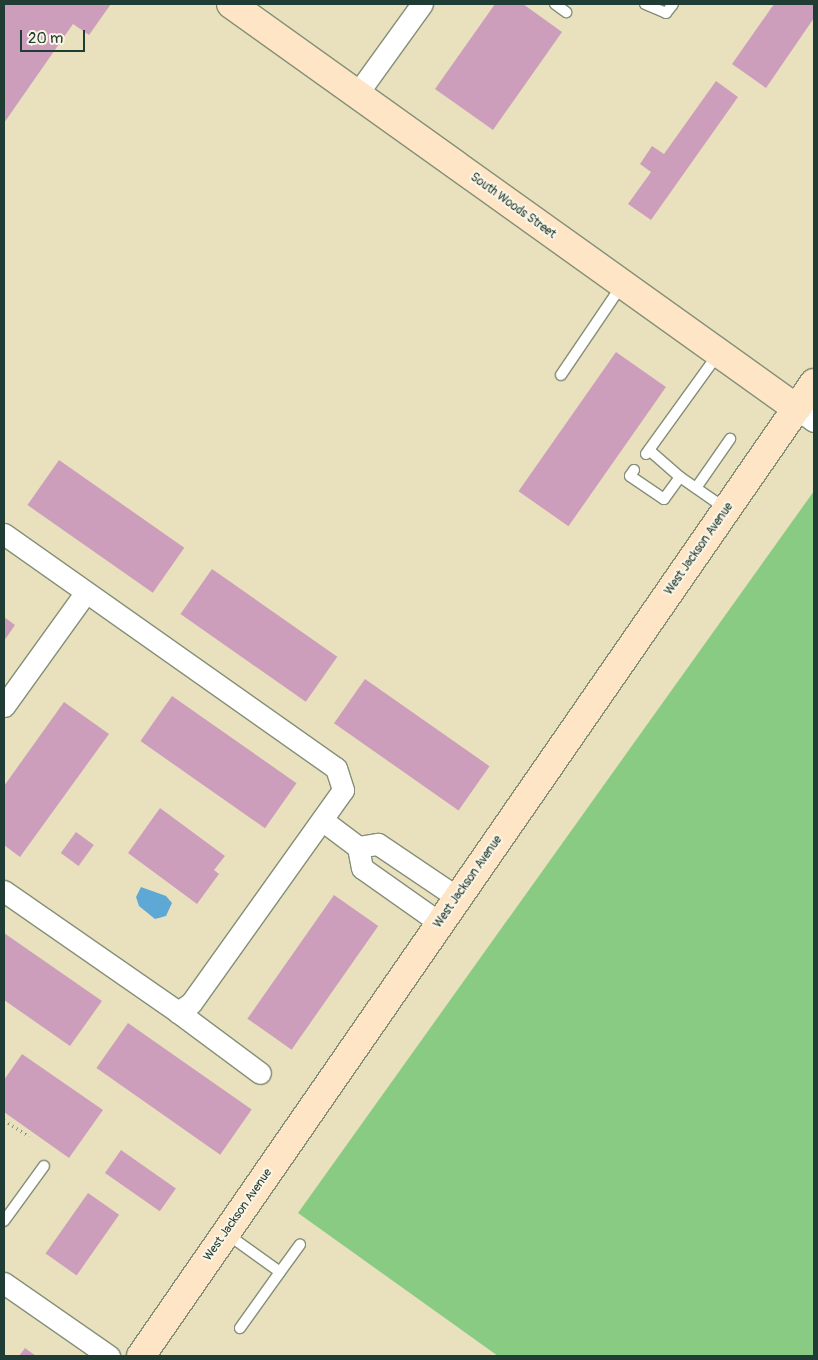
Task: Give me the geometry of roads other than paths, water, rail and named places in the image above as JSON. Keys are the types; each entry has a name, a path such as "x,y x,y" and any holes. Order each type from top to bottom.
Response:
{"street":[{"name":"South Woods Street","path":"231,4 805,415"},
{"path":"357,94 422,4"},
{"name":"West Jackson Avenue","path":"141,1356 726,509 805,415 814,383"},
{"path":"4,534 336,768 343,790 191,1003 178,1012"},
{"path":"4,706 86,592"},
{"path":"322,820 358,847 362,868 440,923"},
{"path":"358,847 378,844 458,898"},
{"path":"4,891 178,1012 260,1073"},
{"path":"4,1283 109,1356"}],"lane":[{"path":"555,4 566,12"},
{"path":"645,4 666,13 673,4"},
{"path":"561,375 623,284"},
{"path":"719,353 647,452 726,509"},
{"path":"696,488 730,439"},
{"path":"634,470 630,476 664,499 680,476"},
{"path":"4,1221 44,1166"},
{"path":"226,1233 280,1272"},
{"path":"240,1328 300,1244"}],"water":[{"path":"141,887 166,896 172,903 166,916 155,919 139,906 136,897"}]}
